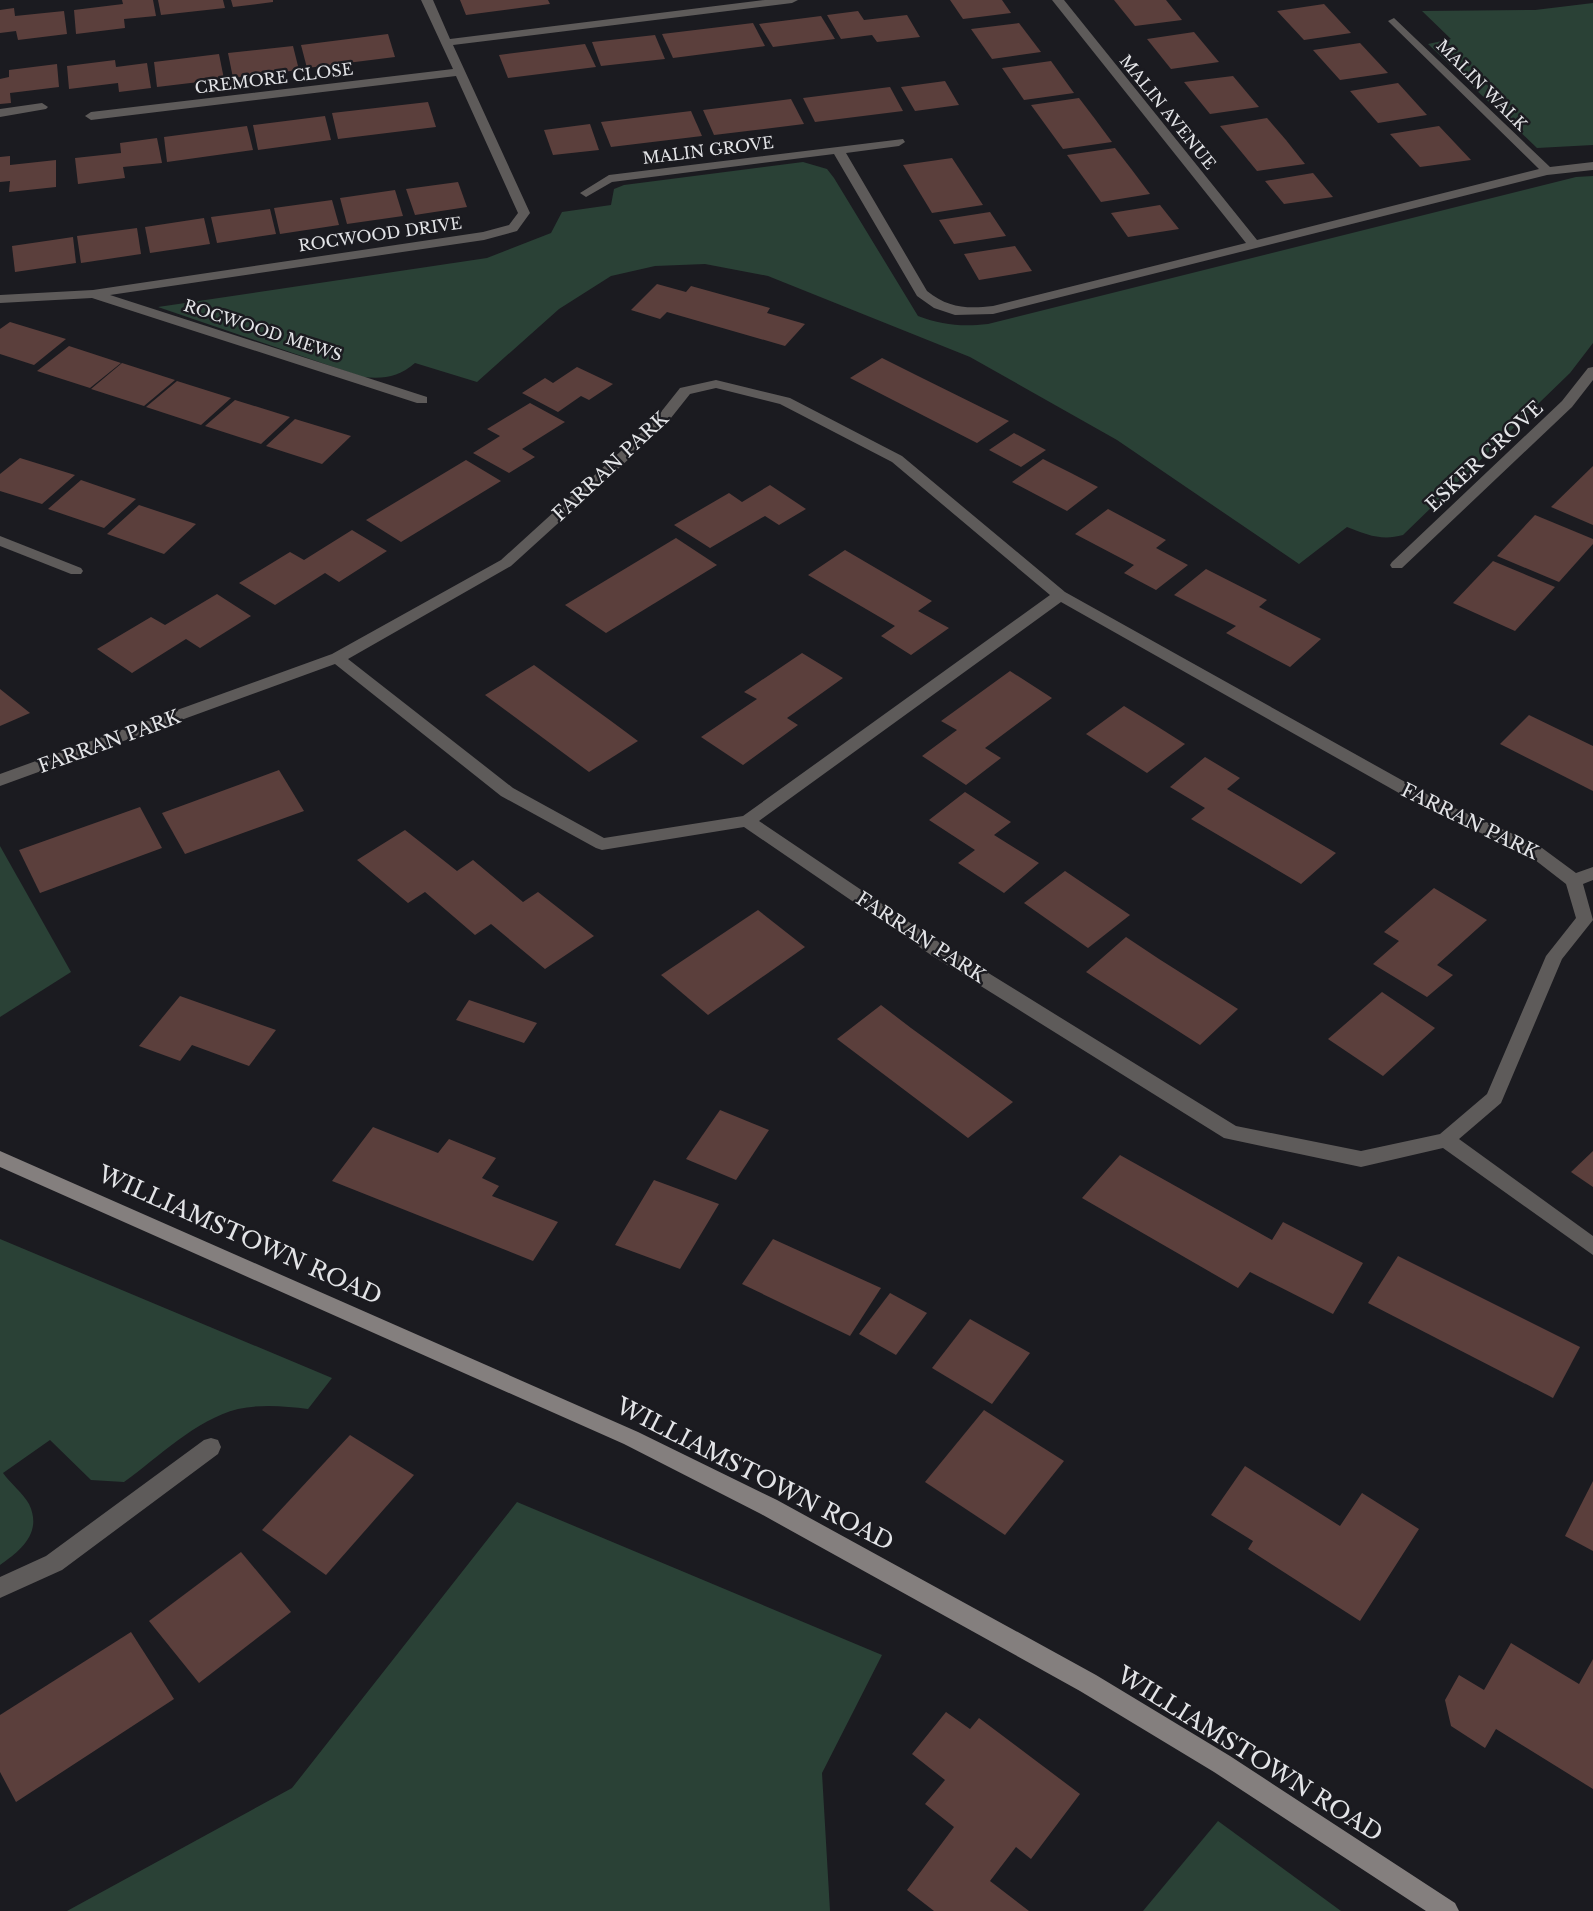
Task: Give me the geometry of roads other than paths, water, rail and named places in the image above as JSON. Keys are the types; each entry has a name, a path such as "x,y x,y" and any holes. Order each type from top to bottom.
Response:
{"street":[{"name":"ROCWOOD DRIVE","path":"0,299 93,294 484,236 513,228 524,213 427,0"},
{"path":"445,43 792,0"},
{"name":"MALIN AVENUE","path":"1058,0 1253,243"},
{"name":"MALIN WALK","path":"1394,20 1547,171"},
{"name":"CREMORE CLOSE","path":"91,116 460,72"},
{"path":"0,113 42,107"},
{"name":"MALIN GROVE","path":"586,193 608,178 898,142"},
{"path":"838,150 922,293 933,304 953,312 993,310 1547,171 1578,165 1593,166"},
{"name":"ROCWOOD MEWS","path":"93,294 422,400"},
{"name":"ESKER GROVE","path":"1397,565 1567,404 1593,371"},
{"name":"FARRAN PARK","path":"0,780 337,658 506,563 658,425 685,391 716,384 785,401 897,459 1060,594 1435,806 1532,849 1574,881 1585,919 1555,956 1494,1098 1446,1140 1361,1159 1231,1133 937,950 747,821"},
{"path":"0,541 76,571"},
{"path":"337,658 507,792 602,844 747,821 1060,594"},
{"path":"1574,881 1593,873"},
{"path":"1446,1140 1593,1247"},
{"name":"WILLIAMSTOWN ROAD","path":"0,1158 631,1438 769,1507 936,1597 1099,1690 1222,1764 1447,1911"},
{"path":"0,1588 54,1563 211,1447"}]}
